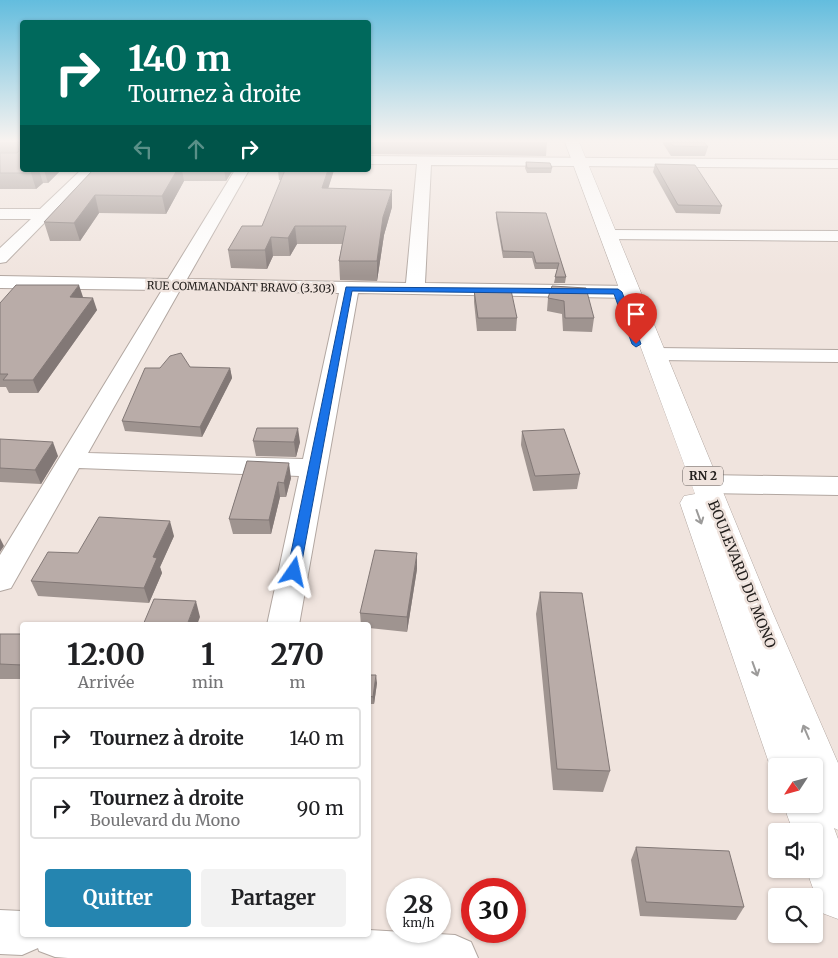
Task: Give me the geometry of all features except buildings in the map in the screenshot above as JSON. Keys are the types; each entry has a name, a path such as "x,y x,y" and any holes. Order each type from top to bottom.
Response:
{"main road":[{"name":"BOULEVARD DU MONO","path":"585,187 624,292 787,758"},
{"name":"BOULEVARD DU MONO","path":"587,187 609,235 624,292 656,354 755,611 838,809"},
{"path":"807,813 838,897"}],"street":[{"path":"0,258 72,187"},
{"path":"0,580 232,187"},
{"path":"416,288 422,187"},
{"path":"0,214 45,214"},
{"path":"609,235 838,236"},
{"name":"RUE COMMANDANT BRAVO (3.303)","path":"0,282 624,292"},
{"path":"284,622 349,289"},
{"path":"656,354 838,356"},
{"path":"71,460 314,468"},
{"path":"706,484 838,486"},
{"path":"0,932 20,933"},
{"path":"121,937 222,940 455,958"}],"route":[{"path":"294,572 349,289 416,288 618,292 636,344"}]}
